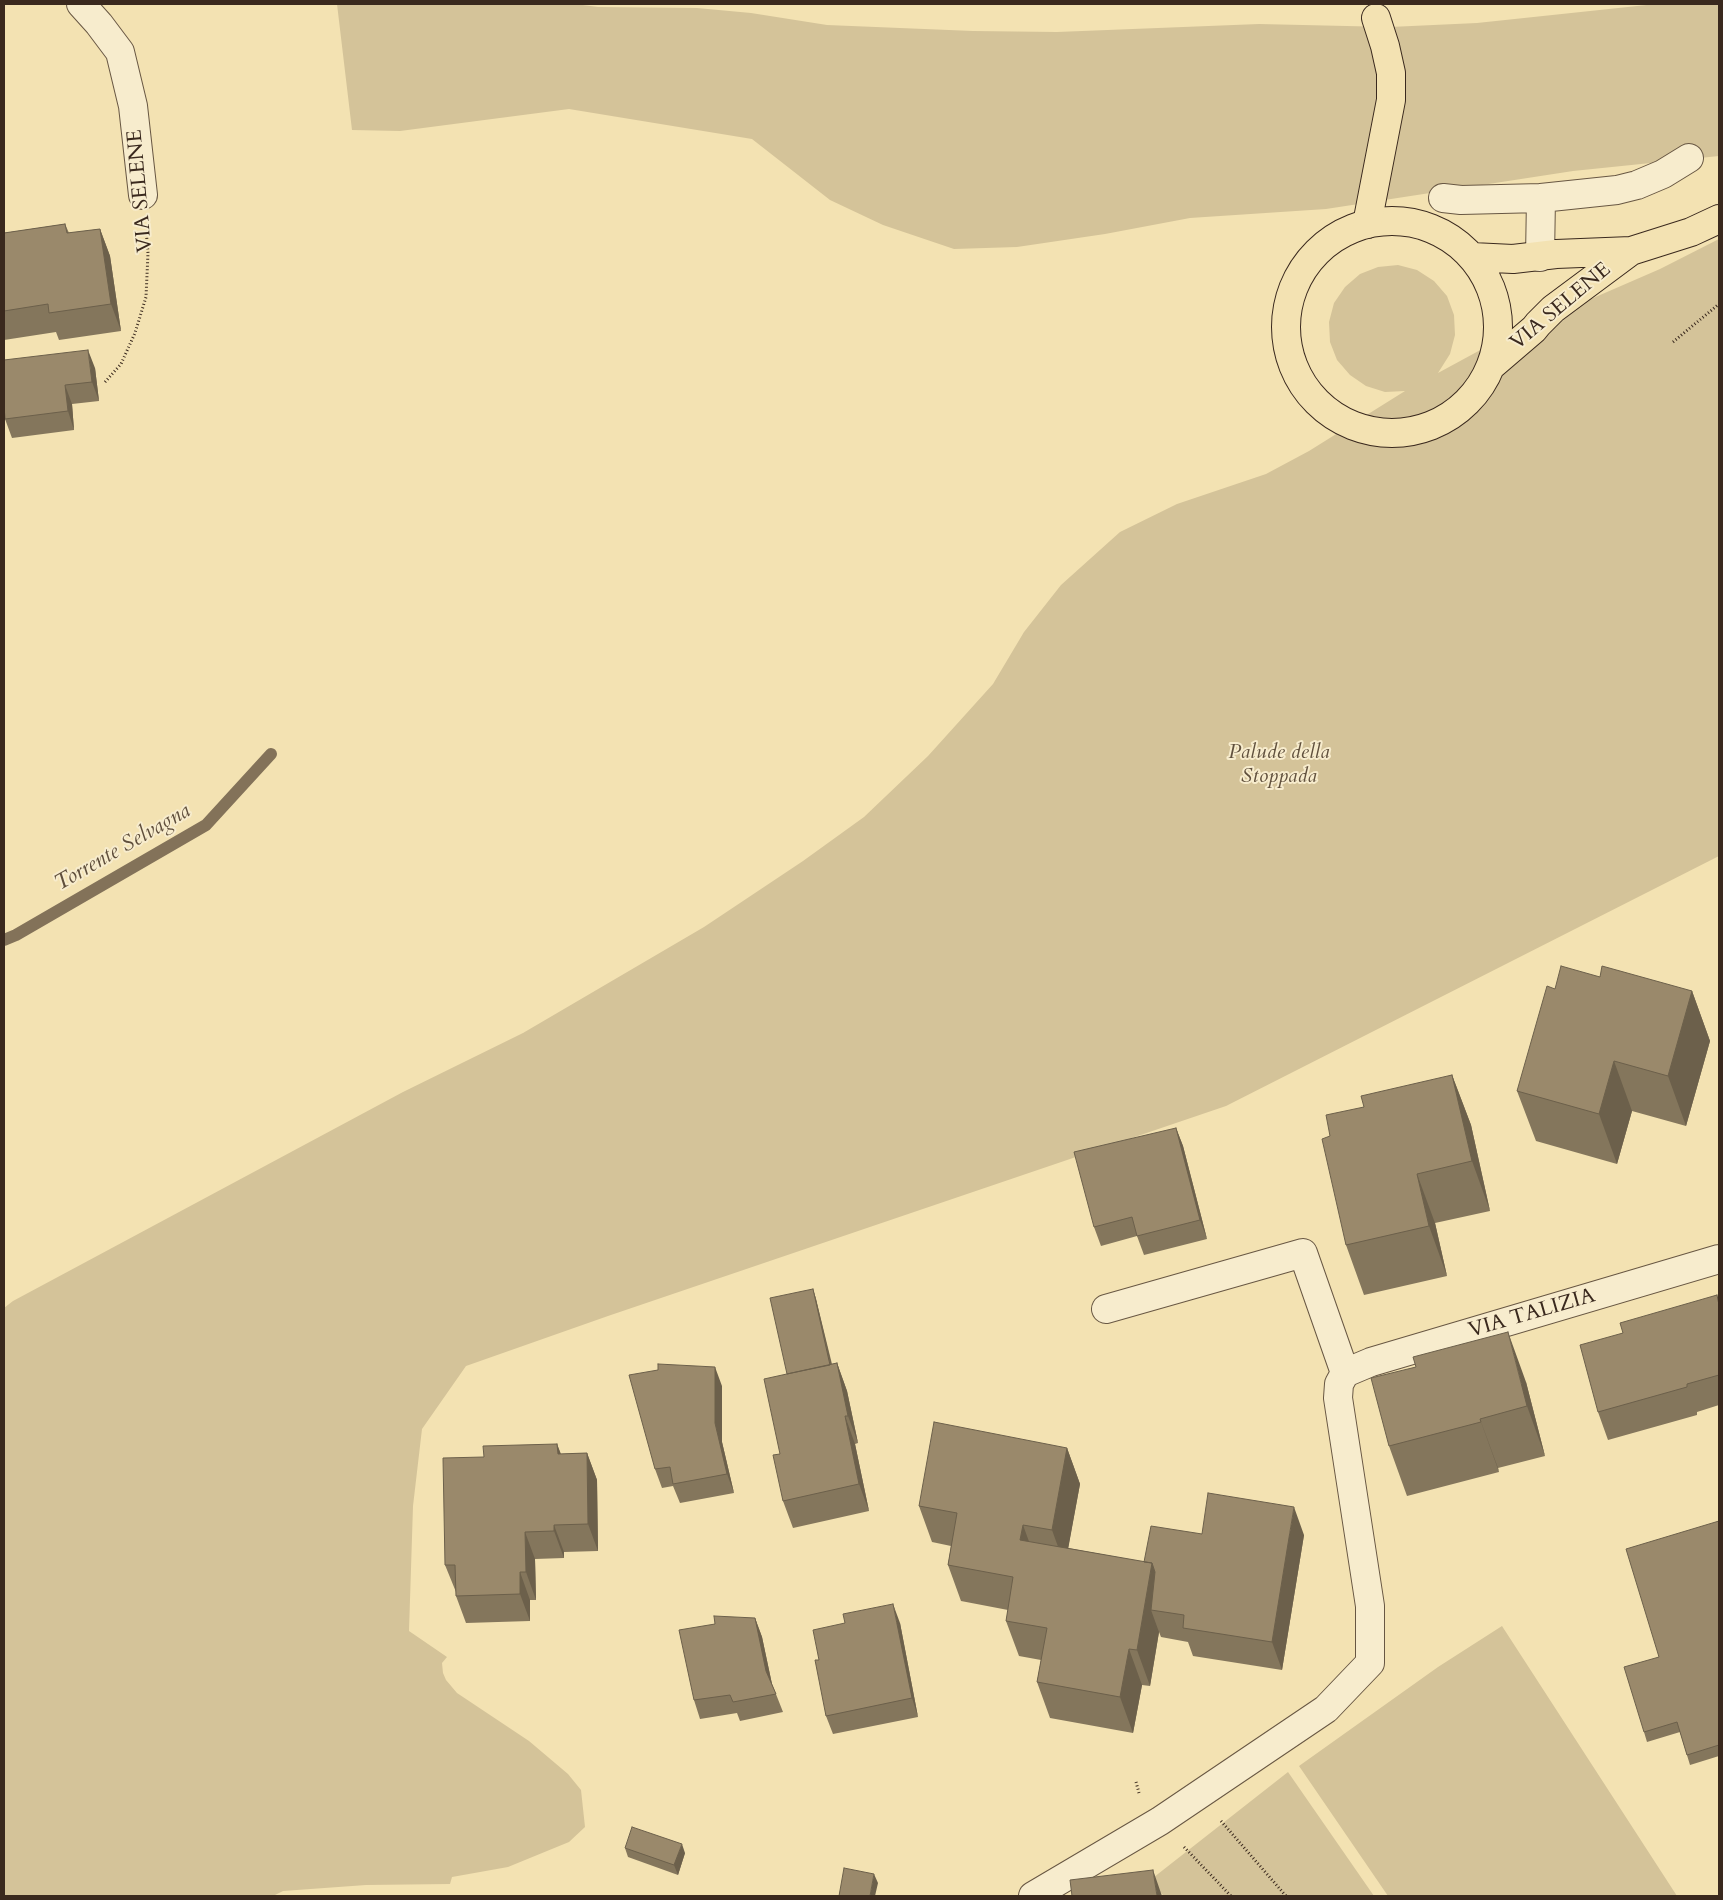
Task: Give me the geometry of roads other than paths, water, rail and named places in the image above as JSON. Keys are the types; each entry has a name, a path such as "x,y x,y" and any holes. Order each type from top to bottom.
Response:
{"main road":[{"path":"1366,224 1391,100 1386,46 1376,18"},
{"name":"VIA SELENE","path":"1472,257 1513,259 1556,254 1632,251 1691,232 1719,219"},
{"name":"VIA SELENE","path":"1399,221 1432,228 1460,245 1472,257 1482,269 1496,300 1499,332 1492,365 1476,394 1452,416 1422,431 1389,434 1356,428 1327,412 1305,388 1290,358 1286,325 1292,292 1307,263 1323,245 1343,232 1366,224 1399,221"},
{"name":"VIA SELENE","path":"1492,365 1534,329 1553,309 1632,251"}],"street":[{"name":"VIA SELENE","path":"81,4 120,52 133,106 143,195"},
{"path":"1443,198 1461,200 1541,198 1617,190 1637,185 1663,174 1689,158"},
{"path":"1540,257 1541,198"},
{"path":"1034,1896 1160,1821 1326,1709 1370,1663 1370,1606 1338,1398 1340,1384 1345,1373 1303,1253 1106,1309"},
{"name":"VIA TALIZIA","path":"1345,1373 1371,1362 1719,1259"}],"waterway":[{"name":"Torrente Selvagna","path":"4,940 16,935 206,825 271,754"}],"park label":[{"name":"Palude della Stoppada","path":"1279,765"}]}
